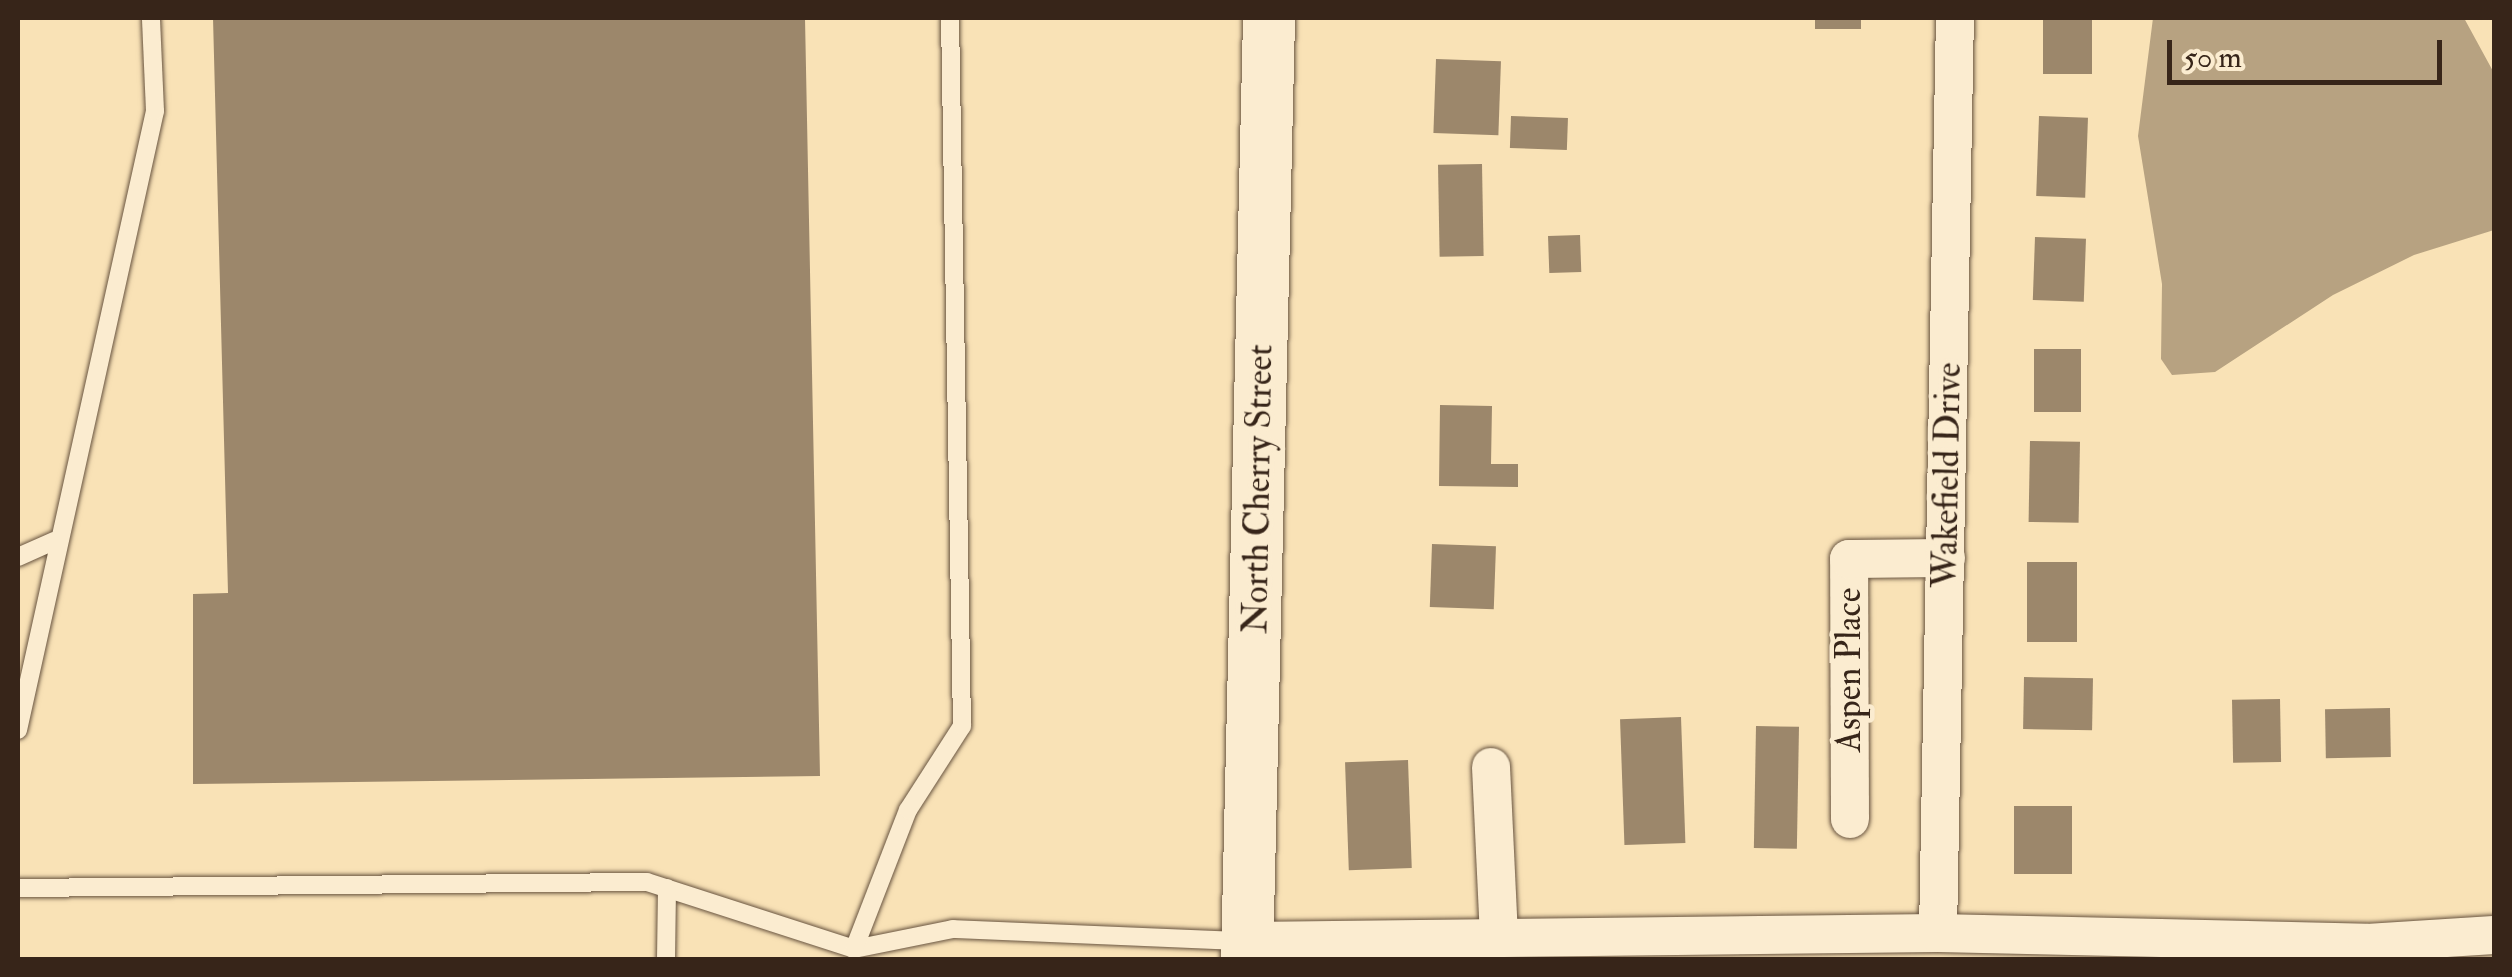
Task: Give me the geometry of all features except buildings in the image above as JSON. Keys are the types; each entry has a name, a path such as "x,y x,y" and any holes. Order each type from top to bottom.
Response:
{"main road":[{"name":"North Cherry Street","path":"1247,951 1269,18"}],"street":[{"name":"Wakefield Drive","path":"1938,933 1954,18"},
{"name":"Aspen Place","path":"1850,819 1848,559 1946,558"},
{"path":"1491,767 1499,938"},
{"path":"1247,951 1499,938 1938,933 2367,951 2494,935"}],"lane":[{"path":"18,730 54,542 155,111 150,18"},
{"path":"859,954 908,810 962,726 950,18"},
{"path":"18,557 54,542"},
{"path":"18,888 483,878 667,888 859,954 953,928 1247,951"},
{"path":"666,960 667,888"}],"shaded area":[{"path":"2153,18 2464,18 2494,73 2494,230 2414,255 2333,295 2215,372 2172,375 2161,359 2162,284 2138,136"}]}
